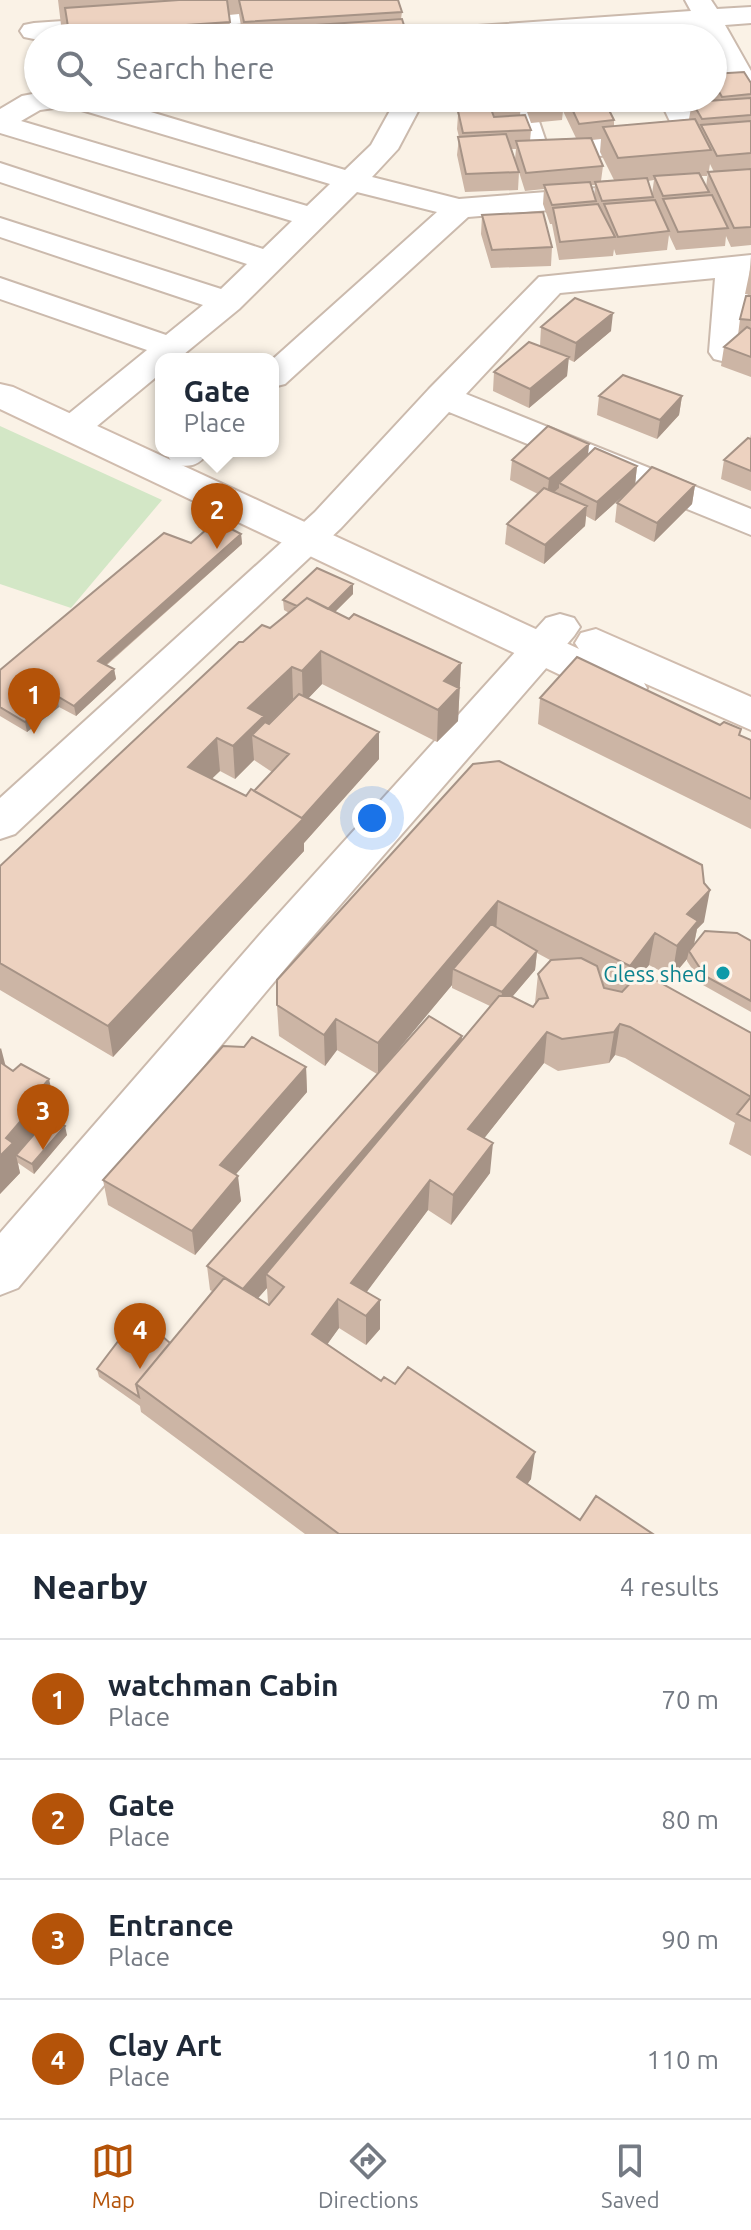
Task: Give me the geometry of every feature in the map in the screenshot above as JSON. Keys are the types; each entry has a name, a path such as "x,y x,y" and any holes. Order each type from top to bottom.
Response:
{"street":[{"path":"26,0 32,24"},
{"path":"552,0 562,24"},
{"path":"614,24 703,9 751,15"},
{"path":"197,24 318,12"},
{"path":"727,52 751,96"},
{"path":"0,123 24,107"},
{"path":"120,112 351,181 459,208 628,195"},
{"path":"166,353 227,302 383,149 403,112"},
{"path":"522,112 535,152 614,134 694,140 751,135"},
{"path":"680,112 694,140"},
{"path":"0,123 313,218"},
{"path":"0,172 269,261"},
{"path":"279,372 459,208"},
{"path":"0,227 227,302"},
{"path":"0,823 319,530 441,396 550,284 742,265 726,352"},
{"path":"0,288 172,348"},
{"path":"83,420 155,362"},
{"path":"0,370 83,420 155,454"},
{"path":"0,395 155,443"},
{"path":"441,396 751,523"},
{"path":"162,457 550,637 751,746"},
{"path":"189,457 319,530"},
{"path":"550,637 751,715"},
{"path":"0,1271 289,932 550,637"}],"green space":[{"path":"0,426 162,500 71,608 0,584"}],"building":[{"path":"227,0 230,22 68,24 65,8"},
{"path":"239,0 398,0 402,12 244,22"},
{"path":"402,19 404,24 331,24"},
{"path":"744,72 751,83 751,94 727,96 727,73"},
{"path":"751,98 751,115 702,119 698,112 727,112 727,100"},
{"path":"458,112 492,112 494,117 525,115 531,130 463,133"},
{"path":"573,112 610,112 614,120 579,124"},
{"path":"695,119 711,150 618,158 603,127"},
{"path":"751,121 751,153 717,156 701,125"},
{"path":"506,134 519,172 466,174 458,137"},
{"path":"591,138 603,166 526,173 516,141"},
{"path":"751,169 751,227 734,228 708,172"},
{"path":"699,173 709,192 663,196 654,176"},
{"path":"647,178 653,197 602,201 595,182"},
{"path":"590,182 596,201 552,205 544,185"},
{"path":"712,195 728,228 678,232 663,199"},
{"path":"655,200 669,231 618,237 604,204"},
{"path":"598,204 615,237 560,242 553,208"},
{"path":"543,212 552,247 492,250 482,215"},
{"path":"746,296 751,296 751,320 740,319"},
{"path":"575,298 613,313 576,343 541,327"},
{"path":"747,327 751,329 751,357 724,347"},
{"path":"529,342 569,357 530,389 494,372"},
{"path":"623,375 682,396 660,420 599,396"},
{"path":"548,426 589,444 549,479 512,460"},
{"path":"748,438 751,439 751,471 724,460"},
{"path":"595,448 637,466 597,502 559,483"},
{"path":"652,467 695,485 657,523 617,503"},
{"path":"544,488 587,506 545,545 507,524"},
{"path":"216,521 241,534 98,661 114,669 74,706 57,696 25,722 0,707 0,670 164,533 191,543"},
{"path":"317,568 353,584 328,609 307,598 297,606 283,600"},
{"path":"307,598 349,619 354,614 461,663 444,681 459,688 438,710 321,651 302,671 292,667 248,708 264,716 233,746 217,738 188,767 246,796 251,789 303,819 108,1026 0,963 0,866 239,642 262,625 270,628"},
{"path":"577,657 720,725 724,722 741,729 739,735 751,740 751,799 540,698"},
{"path":"299,694 379,732 302,818 254,791 289,754 252,735 265,722 269,724"},
{"path":"499,761 702,865 704,883 710,890 687,914 698,921 677,946 655,933 630,966 498,901 378,1043 336,1019 324,1035 277,1005 277,980 473,764"},
{"path":"491,924 537,951 502,992 453,969"},
{"name":"Gless shed","path":"705,931 737,933 751,941 751,1001 705,976 689,951"},
{"path":"581,958 597,966 604,988 622,992 635,978 650,977 751,1033 751,1097 630,1027 620,1024 614,1032 562,1039 547,1032 468,1129 493,1143 453,1195 430,1180 351,1283 380,1300 366,1316 338,1299 312,1334 381,1381 384,1377 395,1384 408,1367 535,1452 517,1477 580,1520 596,1496 653,1534 339,1534 136,1384 224,1278 269,1305 284,1287 266,1274 499,996 511,996 533,1007 539,999 548,998 538,974 551,960"},
{"path":"429,1016 462,1036 243,1289 207,1266"},
{"path":"252,1037 306,1067 220,1165 238,1176 192,1231 103,1180 223,1046 244,1047"},
{"path":"0,1062 13,1071 21,1064 49,1079 43,1086 49,1088 6,1138 13,1143 0,1156"},
{"path":"751,1097 751,1121 737,1114"},
{"path":"49,1117 65,1126 32,1164 16,1155"},
{"path":"145,1321 170,1343 136,1384 139,1397 97,1369 119,1340"}],"place":[{"name":"Gate","path":"217,549"},
{"name":"watchman Cabin","path":"34,734"},
{"name":"Gless shed","path":"723,973"},
{"name":"Entrance","path":"43,1150"},
{"name":"Clay Art","path":"140,1369"}]}
